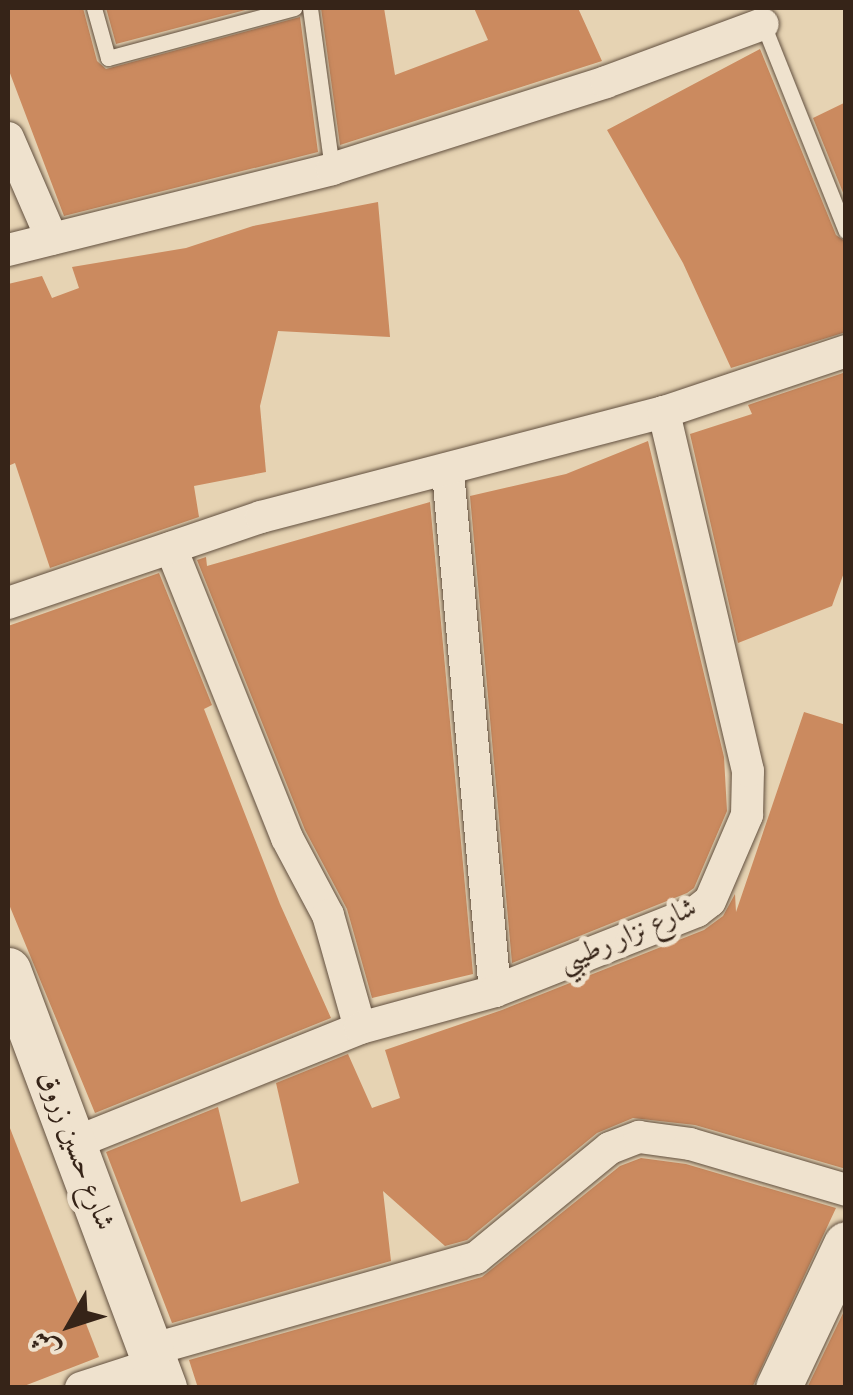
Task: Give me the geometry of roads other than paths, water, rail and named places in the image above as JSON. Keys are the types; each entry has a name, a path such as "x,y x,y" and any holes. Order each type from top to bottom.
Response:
{"street":[{"path":"8,250 332,169 606,82 763,24"},
{"path":"8,138 52,238"},
{"path":"8,603 261,517 448,472 664,412 846,352"},
{"name":"شارع نزار رطيبي","path":"72,1144 360,1028 495,991 697,910 719,888 748,815 748,771 664,412"},
{"path":"448,472 495,991"},
{"path":"171,548 287,838 328,915 360,1028"},
{"name":"شارع حسين زروق","path":"8,970 156,1367"},
{"path":"80,1388 156,1367 476,1258 610,1148 640,1137 690,1144 846,1190"},
{"path":"778,1388 846,1244"}],"lane":[{"path":"94,8 108,58 294,8"},
{"path":"310,8 332,169"},
{"path":"763,24 846,231"}]}
